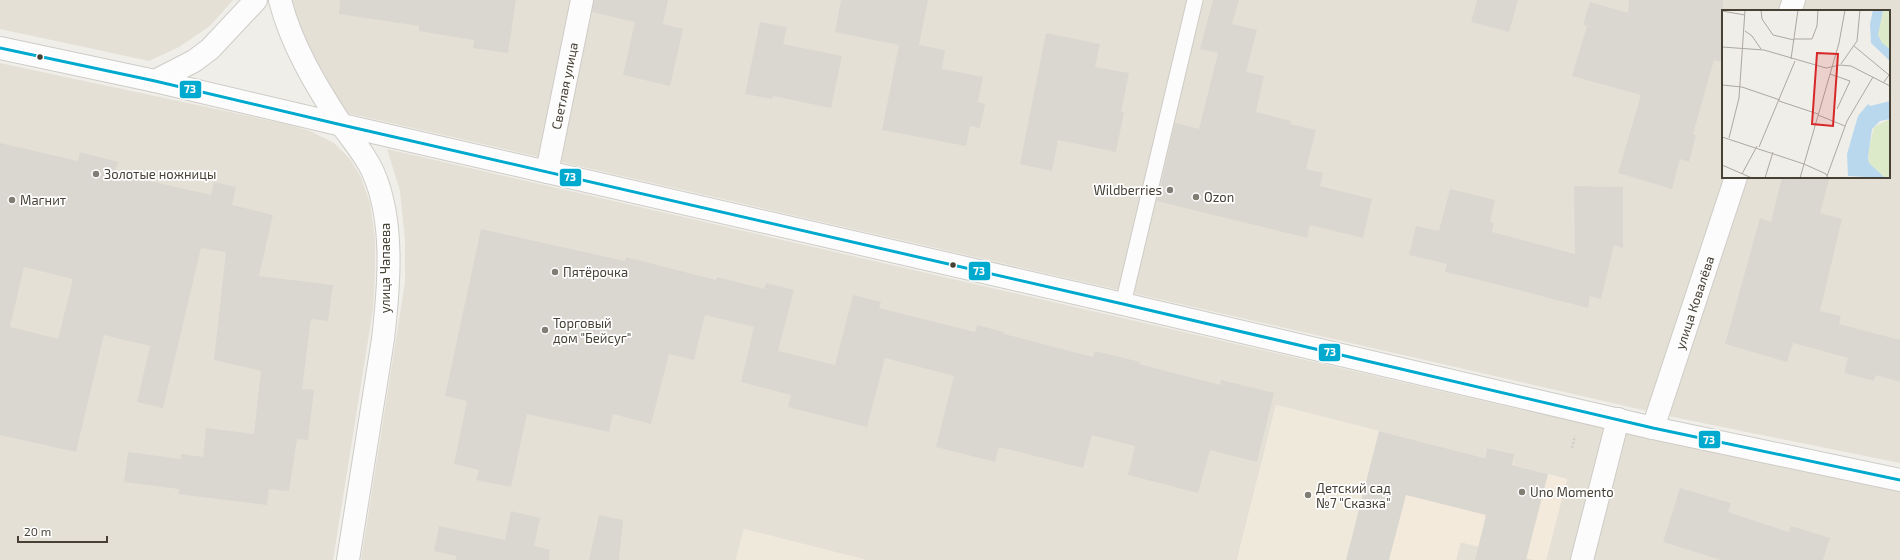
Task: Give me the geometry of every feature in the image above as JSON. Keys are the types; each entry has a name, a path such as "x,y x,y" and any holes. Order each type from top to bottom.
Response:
{"street":[{"path":"155,81 194,61 210,49 256,0"},
{"name":"улица Чапаева","path":"280,0 290,32 308,68 342,125 358,145 373,171 384,208 388,254 387,306 348,560"},
{"name":"Светлая улица","path":"548,172 582,0"},
{"path":"1790,10 1794,0"},
{"path":"0,48 155,81 1653,428 1900,480"},
{"name":"улица Ковалёва","path":"1653,428 1736,178"},
{"path":"1582,560 1618,419"}],"lane":[{"path":"1123,304 1195,0"}],"shaded area":[{"path":"0,0 233,0 210,26 179,47 149,61 0,29"},
{"path":"291,0 1900,0 1900,463 1673,417 347,113 333,91 305,39"},
{"path":"0,63 286,124 310,131 334,143 350,159 361,177 370,203 375,239 375,271 373,309 333,560 0,560"},
{"path":"387,149 1632,435 1900,491 1900,560 1546,560 1567,479 1512,465 1515,454 1487,448 1485,458 1276,405 1237,560 866,560 744,529 736,560 361,560 405,282 405,241 400,191"},
{"name":"Детский сад №7 \"Сказка\"","path":"1276,405 1379,431 1346,560 1237,560"},
{"path":"1379,431 1485,458 1487,448 1515,454 1513,465 1567,479 1546,560 1534,560 1461,542 1456,560 1346,560"},
{"path":"744,529 866,560 736,560"},
{"path":"1460,542 1534,560 1456,560"}],"building":[{"path":"340,0 516,0 508,53 473,48 474,40 419,31 419,26 339,14"},
{"path":"594,0 668,0 663,24 683,29 670,86 623,75 635,22 592,12"},
{"path":"841,0 928,0 919,45 945,50 942,69 983,77 978,102 985,104 980,128 970,126 966,146 882,130 899,45 835,32"},
{"path":"1213,0 1239,0 1232,24 1257,30 1246,72 1264,76 1256,112 1291,121 1290,124 1316,130 1306,169 1323,173 1320,186 1372,199 1363,238 1310,225 1307,238 1157,201 1175,123 1199,129 1218,53 1200,49"},
{"path":"1477,0 1518,0 1509,32 1471,22"},
{"path":"1629,0 1723,0 1722,63 1714,60 1693,134 1696,135 1689,162 1680,159 1672,189 1618,173 1641,95 1572,76 1587,26 1583,25 1590,2 1628,13"},
{"path":"760,22 787,27 783,44 842,56 831,108 773,96 772,99 745,94"},
{"path":"1046,33 1100,44 1095,67 1129,73 1121,112 1124,112 1116,152 1058,140 1052,171 1020,164"},
{"path":"0,143 78,161 80,152 118,162 115,173 211,195 214,182 236,187 232,205 273,215 259,276 333,285 328,321 311,319 302,389 314,390 308,440 297,439 289,491 269,489 267,505 178,494 179,489 124,482 128,452 181,459 181,454 203,457 206,428 254,434 261,371 214,360 226,252 201,248 163,408 137,402 150,346 104,335 76,452 0,435","holes":["24,267 73,279 58,339 10,327"]},
{"path":"1782,178 1830,178 1820,213 1842,219 1820,311 1841,316 1839,324 1900,340 1900,382 1876,375 1874,381 1844,373 1848,358 1793,343 1787,362 1725,344 1760,218 1771,222"},
{"path":"1574,186 1623,187 1623,248 1614,245 1601,299 1590,296 1588,308 1445,272 1447,264 1409,255 1416,226 1439,231 1450,189 1495,200 1490,222 1494,223 1492,232 1575,254"},
{"path":"481,229 625,261 626,257 716,280 717,277 764,289 766,283 794,290 778,351 835,365 853,295 881,302 879,308 975,332 977,325 1004,332 1004,334 1093,357 1095,351 1220,385 1221,380 1274,393 1257,462 1210,450 1198,493 1128,475 1135,446 1092,435 1083,468 999,447 995,462 936,447 954,376 885,358 867,427 788,407 791,395 741,382 754,327 705,315 694,360 669,354 651,424 613,414 609,432 527,414 511,487 476,480 479,470 454,464 467,401 445,396"},
{"path":"1379,431 1485,458 1487,448 1515,454 1512,465 1548,474 1526,560 1475,560 1486,515 1406,495 1389,560 1346,560"},
{"path":"1680,488 1731,503 1728,512 1789,532 1791,526 1830,538 1823,560 1721,560 1663,542"},
{"path":"511,511 540,518 534,546 550,550 549,560 456,560 456,556 434,551 439,526 505,540"},
{"path":"599,515 623,520 619,560 589,560"}],"transit line":[{"name":"73","path":"0,48 155,81 1653,428 1900,480"}],"place":[{"name":"Золотые ножницы","path":"96,174"},
{"name":"Wildberries","path":"1170,190"},
{"name":"Ozon","path":"1196,197"},
{"name":"Магнит","path":"12,200"},
{"name":"Пятёрочка","path":"555,272"},
{"name":"Торговый дом \"Бейсуг\"","path":"545,330"},
{"name":"Uno Momento","path":"1522,492"},
{"name":"Детский сад №7 \"Сказка\"","path":"1308,495"}]}
